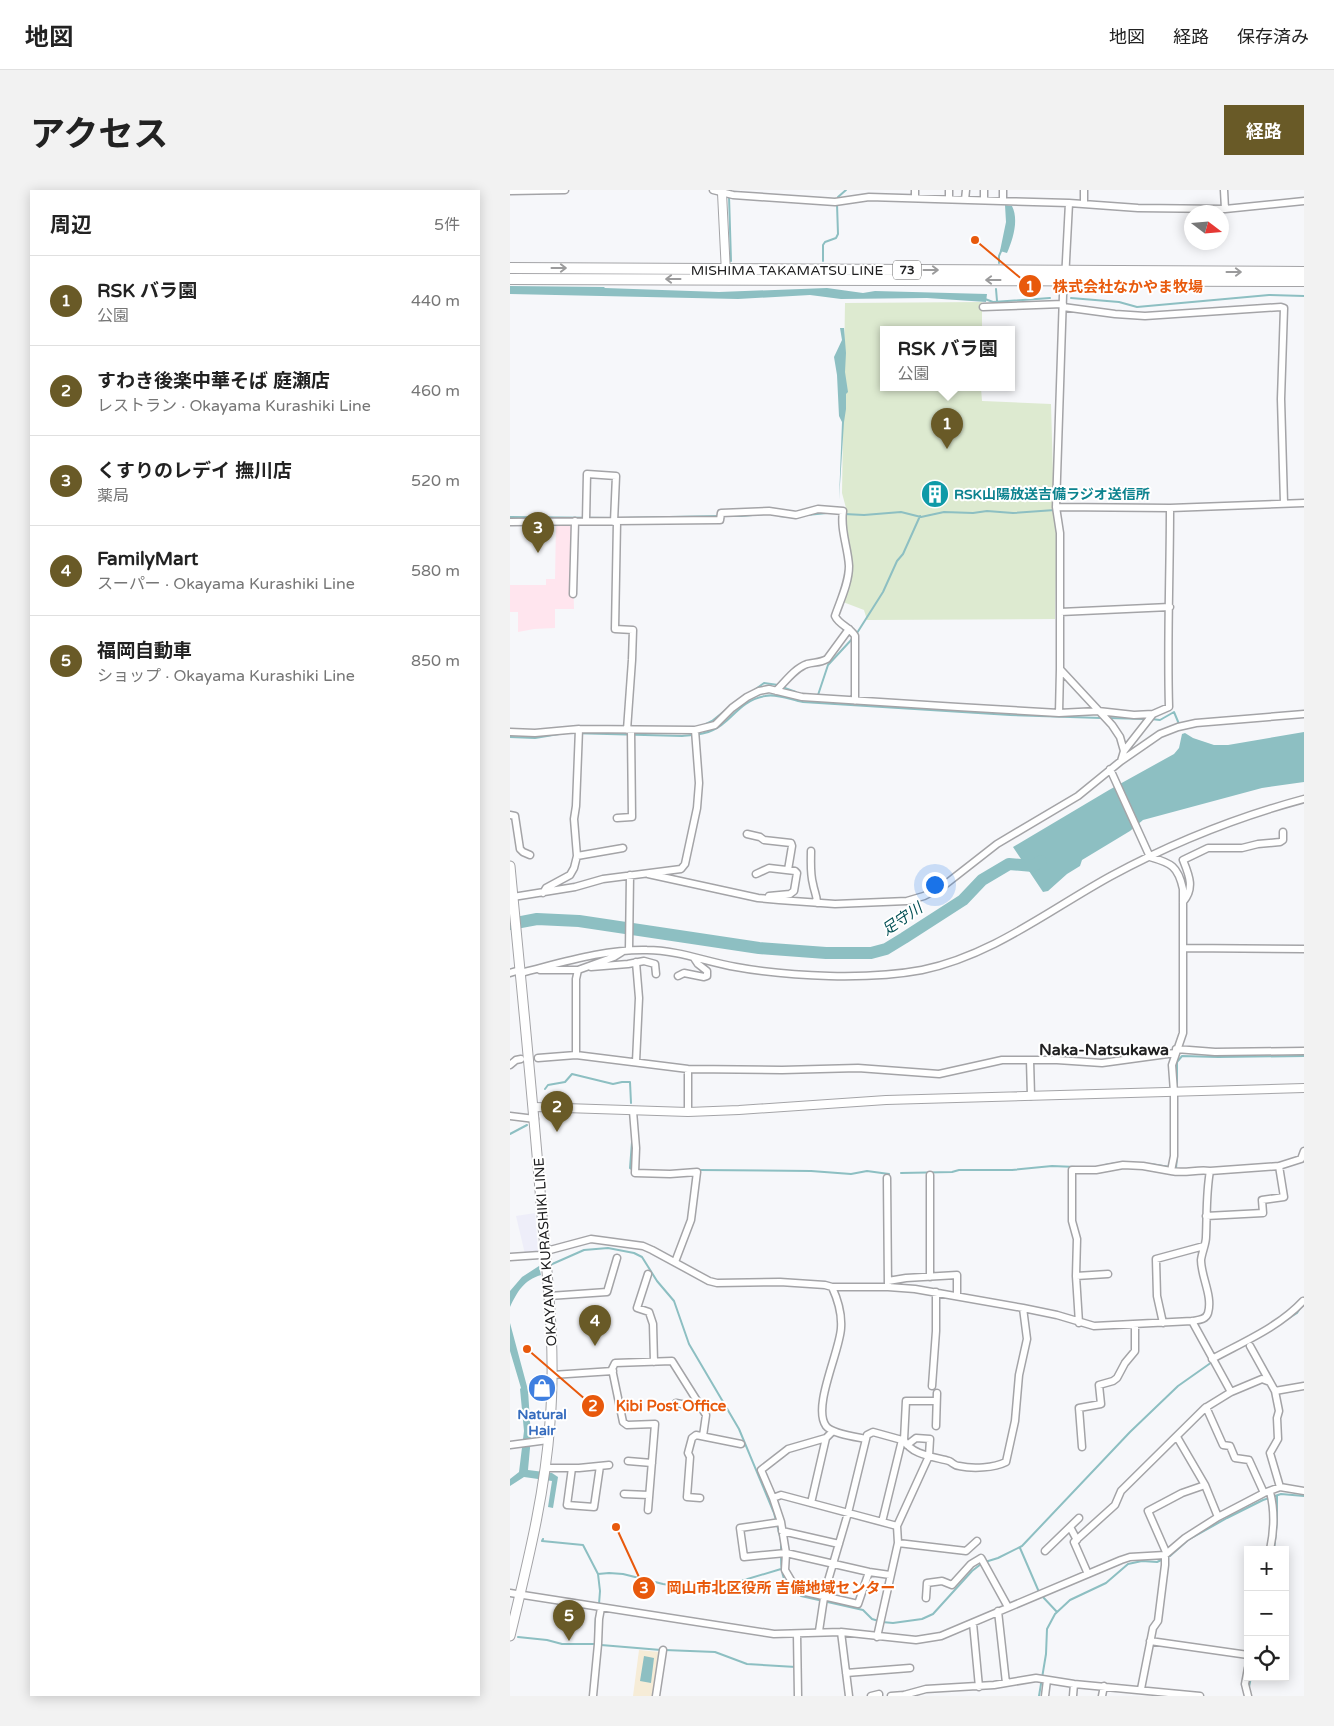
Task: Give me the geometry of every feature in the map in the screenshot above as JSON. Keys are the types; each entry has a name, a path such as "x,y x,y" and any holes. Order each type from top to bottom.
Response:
{"main road":[{"name":"MISHIMA TAKAMATSU LINE","path":"510,268 726,274 1066,276 1304,281"},
{"name":"MISHIMA TAKAMATSU LINE","path":"1066,276 1304,272"},
{"name":"MISHIMA TAKAMATSU LINE","path":"510,279 726,274"},
{"name":"OKAYAMA KURASHIKI LINE","path":"510,866 512,899 522,970 534,1107 549,1296 552,1374 545,1474 538,1518 510,1636"}],"street":[{"path":"510,191 565,190"},
{"path":"713,190 726,193 838,201 869,197 915,198 1184,209"},
{"path":"854,190 856,199"},
{"path":"915,190 915,198"},
{"path":"949,190 949,199"},
{"path":"966,190 966,200"},
{"path":"984,190 984,200"},
{"path":"1003,190 1005,201"},
{"path":"1084,190 1084,204"},
{"path":"1224,190 1225,205"},
{"path":"726,193 726,274"},
{"path":"1229,209 1304,201"},
{"path":"1059,713 1060,533 1056,509 1063,306 1069,203"},
{"path":"984,307 1063,306 1114,314 1145,316 1284,308 1281,399 1284,503"},
{"path":"586,519 587,474 616,476 615,629 633,630 629,730 632,817 617,818"},
{"path":"1056,509 1170,510 1304,503"},
{"path":"510,522 575,521 586,519 720,520 721,513 769,511 796,515 818,509 843,511 842,525 849,566 848,576 835,616 855,636 855,701"},
{"path":"1121,761 1124,751 1150,717 1169,706 1167,635 1170,607 1170,510"},
{"path":"574,594 575,521"},
{"path":"1060,612 1170,607"},
{"path":"779,688 799,668 827,659 849,629"},
{"path":"1060,669 1108,721 1120,737 1124,751"},
{"path":"510,732 629,730 696,733 715,725 732,708 759,691 779,688 802,697 1059,713 1099,712 1134,714 1150,717"},
{"path":"648,874 758,898 817,903 885,903 907,901 924,896 942,887 997,844 1078,796 1121,761 1160,734 1187,724 1304,714"},
{"path":"543,893 546,888 570,875 577,856 574,819 579,732"},
{"path":"512,899 575,887 603,879 681,870 685,864 697,808 699,783 696,733"},
{"path":"1111,771 1149,856 1169,864 1177,870 1183,889 1183,1033 1172,1065 1174,1092 1172,1169"},
{"path":"510,974 628,949 664,951 754,970 810,974 883,975 924,969 963,958 1004,940 1111,876 1149,856 1249,815 1304,799"},
{"path":"510,816 515,816 520,848 530,856"},
{"path":"1183,902 1189,895 1190,888 1190,878 1183,860 1208,848 1242,848 1280,842 1283,840 1283,832"},
{"path":"747,834 764,840 791,843 788,870"},
{"path":"577,856 623,848"},
{"path":"811,851 812,880 817,893 817,903"},
{"path":"756,874 769,868 795,871 797,873 794,891 790,894 758,898"},
{"path":"628,949 630,877"},
{"path":"1183,948 1304,949"},
{"path":"522,970 578,970 614,957 628,949"},
{"path":"678,976 684,972 704,977 708,976 707,971 694,958"},
{"path":"587,967 602,967 644,961 655,964 656,974"},
{"path":"636,962 639,998 636,1062"},
{"path":"576,1055 576,979 578,970"},
{"path":"538,1058 576,1055 688,1069 782,1070 858,1068 939,1074 1002,1060 1102,1063 1176,1051 1304,1051"},
{"path":"510,1065 516,1060 521,1059"},
{"path":"1030,1060 1031,1096"},
{"path":"688,1069 688,1112"},
{"path":"534,1107 688,1112 886,1100 1304,1088"},
{"path":"633,1111 636,1148 635,1170 670,1174 697,1172 691,1220 675,1262"},
{"path":"510,1116 535,1120"},
{"path":"1079,1323 1076,1276 1077,1240 1072,1221 1072,1170 1096,1170 1124,1165 1172,1169 1182,1174 1203,1170 1279,1166 1301,1159 1304,1151"},
{"path":"1206,1216 1263,1213 1262,1200 1284,1197 1279,1166"},
{"path":"510,1257 546,1256 591,1239 643,1246 709,1281 718,1283 780,1282 825,1284 832,1287 888,1284 1023,1308 1057,1315 1094,1326 1192,1321 1203,1319 1209,1312 1208,1295 1201,1259 1206,1239 1210,1171"},
{"path":"930,1175 930,1277"},
{"path":"887,1178 888,1284"},
{"path":"1163,1323 1157,1296 1156,1259 1204,1246"},
{"path":"549,1296 606,1292 617,1258"},
{"path":"648,1274 637,1308 649,1312 653,1324 654,1362"},
{"path":"1076,1276 1108,1274"},
{"path":"888,1284 906,1278 958,1275 957,1296"},
{"path":"832,1287 839,1302 842,1326 840,1341 824,1390 823,1418 826,1426 833,1431 866,1439"},
{"path":"932,1386 936,1331 936,1292"},
{"path":"1213,1361 1277,1322 1303,1301"},
{"path":"819,1632 824,1599 867,1435 873,1432 904,1442 929,1456 960,1466 976,1467 1006,1462 1014,1421 1019,1375 1027,1339 1023,1308"},
{"path":"1192,1321 1231,1392"},
{"path":"1082,1447 1078,1408 1101,1404 1099,1385 1117,1378 1125,1362 1135,1351 1135,1324"},
{"path":"1250,1346 1275,1391 1279,1411 1277,1418 1278,1438 1270,1453 1280,1487"},
{"path":"648,1510 656,1424 627,1425 623,1422 613,1371 615,1363 672,1361 706,1415 703,1436"},
{"path":"552,1374 613,1371"},
{"path":"1088,1574 1074,1542 1115,1505 1121,1491 1206,1407 1231,1392 1262,1379 1270,1382"},
{"path":"1275,1391 1304,1386"},
{"path":"936,1426 937,1394"},
{"path":"882,1522 904,1442 906,1401 936,1401"},
{"path":"676,1403 702,1408"},
{"path":"1206,1407 1223,1445 1230,1446 1235,1458 1249,1460 1273,1505 1273,1532 1271,1546"},
{"path":"833,1431 826,1438 788,1449 761,1470 773,1498 778,1523 782,1531 785,1570 795,1587 801,1591 824,1599 858,1604 869,1572"},
{"path":"700,1498 686,1497 690,1457 688,1453 692,1438 696,1435 741,1444"},
{"path":"1177,1437 1205,1485 1218,1517"},
{"path":"811,1503 826,1438"},
{"path":"877,1637 898,1542 897,1526 929,1456 930,1440 916,1438 904,1442"},
{"path":"510,1445 548,1440"},
{"path":"628,1462 652,1463"},
{"path":"545,1474 572,1468 609,1465"},
{"path":"572,1468 567,1506 594,1507 600,1466"},
{"path":"1141,1689 1153,1628 1158,1620 1165,1565 1165,1553 1148,1511 1182,1493 1205,1485"},
{"path":"510,1593 774,1634 841,1632 916,1640 941,1636 1130,1557 1165,1553 1218,1517 1280,1487 1304,1491"},
{"path":"624,1494 650,1496"},
{"path":"773,1498 782,1496 897,1526"},
{"path":"1045,1551 1079,1518"},
{"path":"778,1523 740,1528 744,1557 783,1553 890,1575"},
{"path":"1070,1527 1077,1540"},
{"path":"782,1531 839,1544"},
{"path":"898,1542 966,1551 977,1541"},
{"path":"926,1598 927,1583 942,1581 952,1585 971,1564 981,1558 1008,1607"},
{"path":"593,1696 598,1645 599,1608"},
{"path":"998,1611 1006,1683"},
{"path":"972,1623 978,1686"},
{"path":"841,1632 850,1696"},
{"path":"797,1634 798,1696"},
{"path":"1150,1641 1244,1654"},
{"path":"656,1696 663,1650"},
{"path":"846,1673 910,1668"},
{"path":"891,1696 904,1695 926,1689 978,1686 1036,1678 1074,1684 1104,1686 1131,1692 1141,1689 1176,1695 1200,1696"},
{"path":"1045,1696 1047,1680"},
{"path":"1246,1681 1248,1696"},
{"path":"1073,1696 1074,1684"},
{"path":"1102,1696 1104,1686"},
{"path":"871,1696 879,1694 879,1696"}],"shaded area":[{"path":"556,523 572,526 574,609 555,609 555,628 518,632 518,612 510,612 510,585 546,585 546,579 555,579"},
{"path":"535,1213 538,1253 525,1254 516,1216"},
{"path":"639,1650 660,1652 655,1696 633,1696"}],"green space":[{"path":"982,302 982,326 880,326 880,391 981,391 982,401 1051,404 1054,510 1057,535 1055,619 867,620 864,610 843,602 853,568 845,525 846,508 842,493 845,303"}],"water":[{"path":"1005,205 1012,206 1015,217 1013,236 1007,253 1000,251 1006,222"},
{"path":"510,286 604,287 719,292 827,288 863,293 875,291 987,294 986,302 927,298 841,299 810,295 738,299 510,294"},
{"path":"840,328 844,328 845,372 848,392 846,394 839,500 842,422 839,416 834,357 842,340"},
{"path":"1304,732 1304,782 1262,788 1143,820 1130,831 1082,860 1080,866 1067,874 1048,891 1043,892 1013,847 1174,754 1179,748 1182,734 1185,733 1193,738 1214,745 1228,745"},
{"path":"539,1266 541,1275 530,1280 522,1287 510,1307 510,1291 522,1277"},
{"path":"510,1323 528,1390 531,1437 528,1470 552,1473 558,1477 553,1508 548,1507 552,1481 524,1477 510,1486 510,1479 519,1472 524,1431 521,1388 510,1351"},
{"path":"644,1656 654,1658 651,1683 640,1681"}],"waterway":[{"path":"838,200 838,197 846,190"},
{"path":"729,196 731,261"},
{"path":"823,261 823,245 825,242 836,238 838,234 837,204"},
{"path":"999,263 1002,249"},
{"path":"996,289 997,301"},
{"path":"1071,298 1119,302 1137,307 1269,295 1304,296"},
{"path":"985,299 993,302 1050,298"},
{"path":"844,514 864,515 901,512 921,517 944,512 973,513 987,511 1013,513 1055,510"},
{"path":"1145,511 1167,511"},
{"path":"807,515 827,513"},
{"path":"725,516 765,514"},
{"path":"620,518 720,516"},
{"path":"779,516 792,517"},
{"path":"857,633 883,592 920,516"},
{"path":"510,517 613,518"},
{"path":"816,695 818,695 828,665 853,638"},
{"path":"753,691 764,683 778,685"},
{"path":"782,687 796,692"},
{"path":"570,733 682,736 701,734 720,726 748,702 770,695 803,702 1010,715 1101,718"},
{"path":"704,725 727,709"},
{"path":"1151,719 1160,720 1174,712 1179,724"},
{"path":"1108,718 1146,719"},
{"path":"510,737 535,738 565,733"},
{"name":"足守川","path":"510,924 537,919 579,921 759,948 826,953 871,953 886,949 963,900 982,880 1009,864 1033,866 1041,861"},
{"path":"1177,1084 1177,1062 1182,1056 1304,1056"},
{"path":"545,1089 548,1085 565,1082 572,1074 613,1084 630,1082 631,1103"},
{"path":"510,1134 527,1125"},
{"path":"1177,1140 1177,1150"},
{"path":"632,1142 630,1168 632,1169"},
{"path":"1174,1168 1176,1169 1177,1155"},
{"path":"1105,1165 1117,1163"},
{"path":"1150,1164 1170,1167"},
{"path":"901,1173 1012,1170 1052,1166 1076,1167"},
{"path":"699,1170 811,1171 851,1174 867,1171 889,1174"},
{"path":"550,1265 584,1250 608,1248 634,1253 642,1257 657,1281 674,1301 689,1344 739,1429 774,1513 781,1540 781,1551"},
{"path":"1286,1320 1297,1313 1301,1307"},
{"path":"985,1562 1022,1546 1130,1432 1178,1386 1212,1362"},
{"path":"1039,1696 1046,1654 1047,1629 1055,1614 1070,1600 1106,1583 1128,1564 1142,1561 1157,1562 1170,1556 1188,1540 1263,1500 1281,1494 1304,1496"},
{"path":"1274,1546 1277,1496"},
{"path":"543,1539 542,1541 583,1545 598,1574 623,1574 697,1592 714,1589 781,1569"},
{"path":"1020,1548 1039,1592"},
{"path":"781,1556 784,1579 790,1588 801,1596 863,1610 872,1619 893,1623 922,1619 933,1614 972,1571 981,1564"},
{"path":"598,1574 599,1604"},
{"path":"1042,1596 1057,1612"},
{"path":"595,1636 596,1616"},
{"path":"518,1637 547,1640 562,1644 596,1644"},
{"path":"601,1645 661,1650"},
{"path":"665,1650 715,1652 747,1664 796,1667"},
{"path":"1249,1687 1250,1681"}],"place":[{"name":"株式会社なかやま牧場","path":"975,240"},
{"name":"RSK バラ園","path":"947,449"},
{"name":"RSK山陽放送吉備ラジオ送信所","path":"935,494"},
{"name":"くすりのレデイ 撫川店","path":"538,553"},
{"name":"すわき後楽中華そば 庭瀬店","path":"557,1132"},
{"name":"FamilyMart","path":"595,1346"},
{"name":"Kibi Post Office","path":"527,1349"},
{"name":"Natural Hair","path":"542,1388"},
{"name":"岡山市北区役所 吉備地域センター","path":"616,1527"},
{"name":"福岡自動車","path":"569,1641"}],"district":[{"name":"Naka-Natsukawa","path":"1104,1049"}]}
